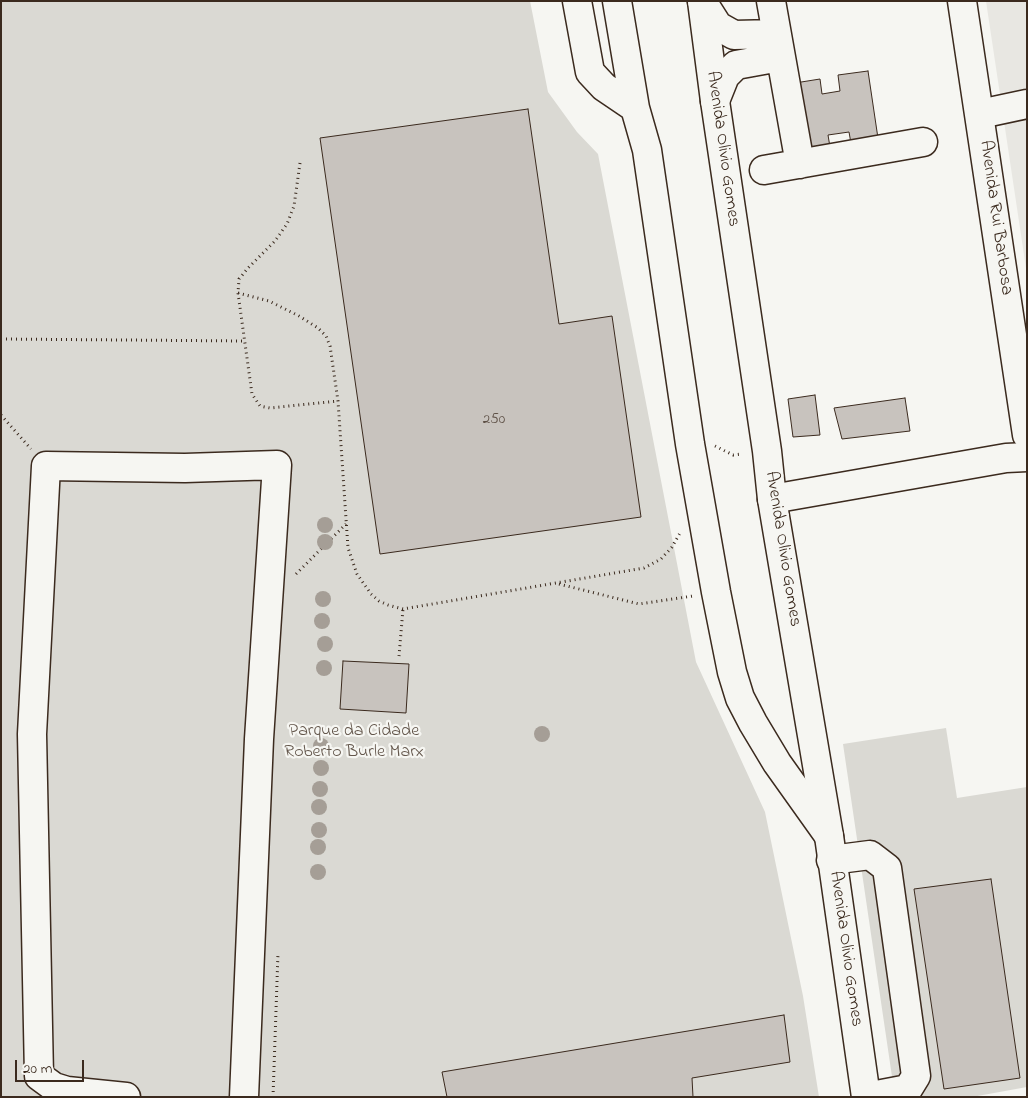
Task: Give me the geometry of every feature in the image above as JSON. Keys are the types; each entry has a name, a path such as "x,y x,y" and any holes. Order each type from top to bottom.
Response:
{"main road":[{"path":"576,1 590,72 604,87 635,108"},
{"path":"617,1 635,108 647,150 690,444 716,592 732,672 740,698 753,723 830,848 870,855 886,868 916,1076 908,1089 866,1097"},
{"path":"702,1 718,26 734,35 778,45"},
{"name":"Avenida Olivio Gomes","path":"702,1 714,102 767,451 772,499 830,848 866,1097"},
{"path":"771,1 800,164"},
{"name":"Avenida Rui Barbosa","path":"962,1 1027,435"},
{"path":"714,102 725,76 736,65 778,45"},
{"path":"980,114 1027,104"},
{"path":"764,170 922,142"},
{"path":"772,499 1006,458 1027,457"},
{"path":"126,1097 67,1091 54,1087 40,1076 32,734 46,466 175,468 277,465 259,740 244,1097"}],"path":[{"path":"300,163 294,206 287,224 275,241 239,279 238,293 252,394 260,406 270,408 338,401"},
{"path":"238,293 269,301 299,316 318,328 326,336 330,346 338,401 348,548 357,574 371,594 379,601 403,609 644,568 661,559 672,547 684,526"},
{"path":"1,339 244,341"},
{"path":"1,415 46,466"},
{"path":"690,444 707,442 733,455 767,451"},
{"path":"295,575 346,523"},
{"path":"556,583 639,604 716,592"},
{"path":"399,656 403,609"},
{"path":"273,1097 278,948"}],"shaded area":[{"path":"986,1 1027,1 1027,275 1002,108"}],"green space":[{"name":"Parque da Cidade Roberto Burle Marx","path":"1,1 530,1 548,92 577,132 598,154 696,662 765,812 803,996 819,1097 1,1097"},
{"path":"946,728 957,798 1027,787 1027,1087 972,1097 895,1097 843,744"}],"building":[{"path":"868,71 879,145 852,149 849,132 828,135 831,153 806,157 795,83 820,79 822,94 840,91 838,75"},
{"path":"528,109 559,324 612,316 641,517 380,554 320,138"},
{"path":"815,395 820,435 793,437 788,399"},
{"path":"905,398 910,431 842,439 834,408"},
{"path":"343,661 409,664 406,713 340,709"},
{"path":"991,879 1020,1078 944,1089 914,889"},
{"path":"784,1015 790,1062 692,1078 693,1097 447,1097 442,1072"}]}
